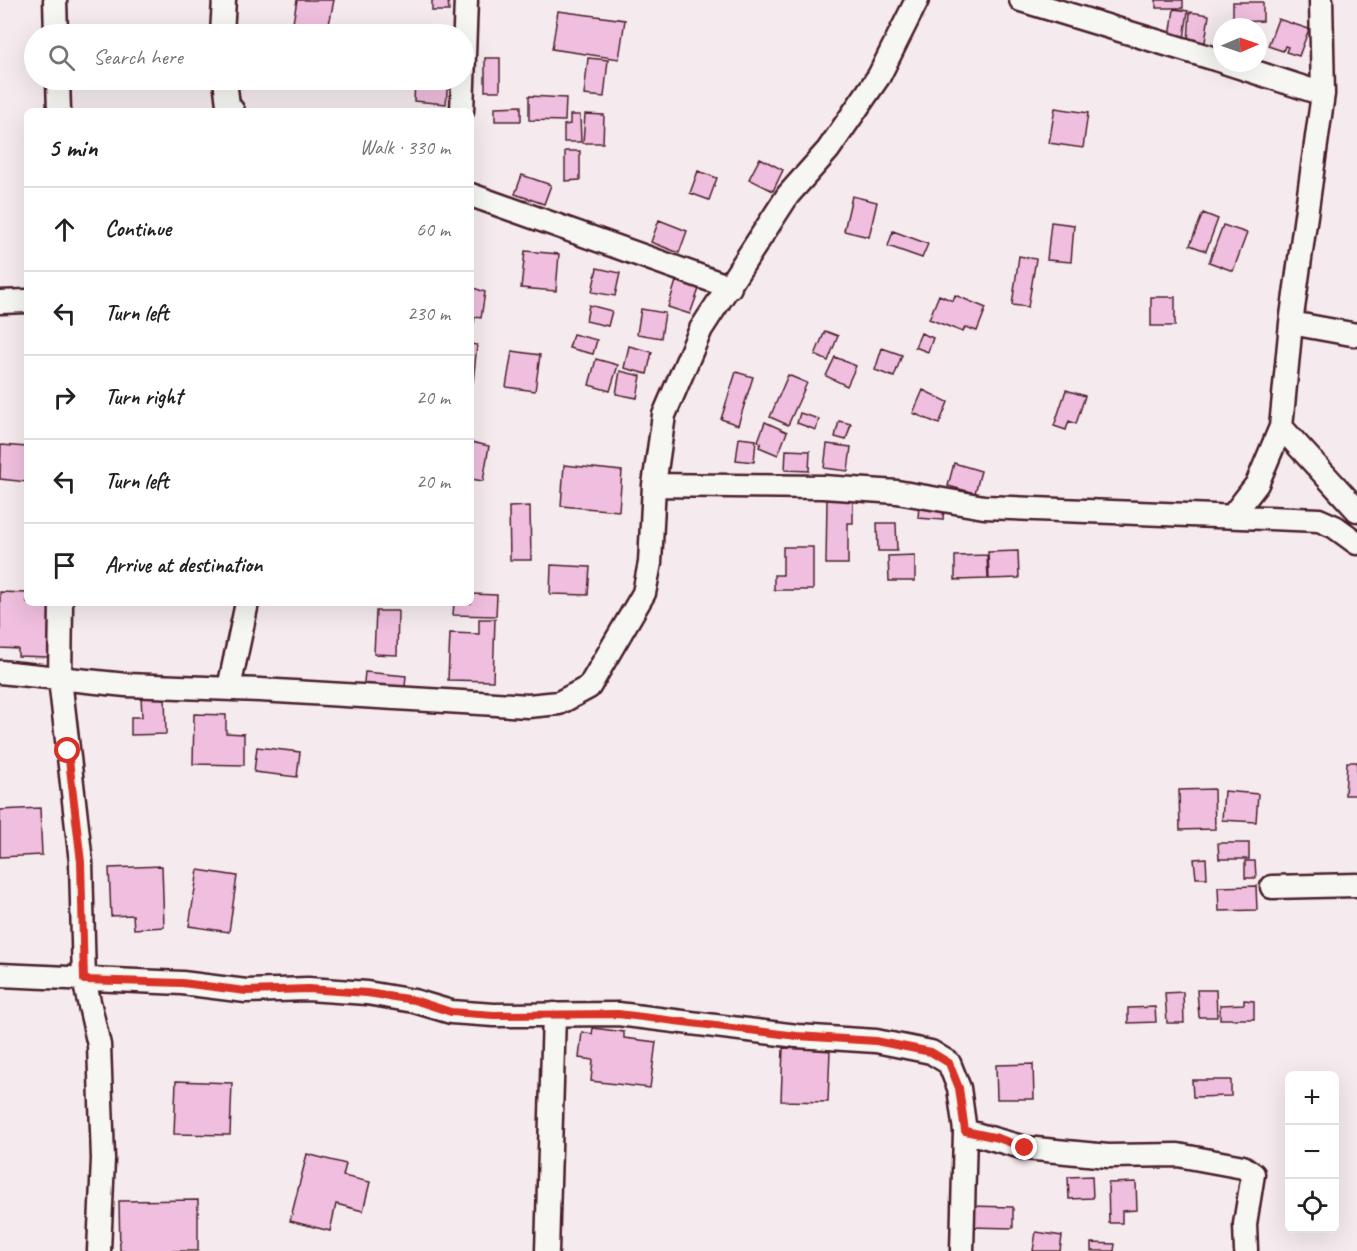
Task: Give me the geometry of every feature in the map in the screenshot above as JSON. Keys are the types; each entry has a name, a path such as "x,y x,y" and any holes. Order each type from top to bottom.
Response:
{"street":[{"path":"55,0 56,24"},
{"path":"223,24 224,0"},
{"path":"465,24 466,0"},
{"path":"0,672 126,685 230,688 528,706 559,703 589,687 644,593 650,563 654,485 664,415 701,329 788,195 828,150 879,76 917,0"},
{"path":"1021,0 1213,59"},
{"path":"1233,516 1257,484 1281,427 1291,323 1323,94 1321,0"},
{"path":"1255,72 1323,94"},
{"path":"58,90 59,108"},
{"path":"226,90 230,108"},
{"path":"462,108 463,90"},
{"path":"474,196 730,287"},
{"path":"0,302 24,301"},
{"path":"1291,323 1357,335"},
{"path":"1281,427 1357,510"},
{"path":"654,485 823,487 897,492 984,507 1319,520 1335,527 1357,543"},
{"path":"61,606 60,678 81,862 84,980 99,1046 103,1159 99,1251"},
{"path":"230,688 247,606"},
{"path":"1272,887 1357,885"},
{"path":"0,975 182,983 246,991 308,989 414,1000 451,1012 494,1015 618,1014 797,1036 876,1041 931,1052 949,1063 959,1088 965,1131 962,1251"},
{"path":"547,1251 554,1014"},
{"path":"965,1131 998,1138 1025,1148 1108,1156 1178,1155 1243,1167 1253,1174 1245,1224 1246,1251"}],"building":[{"path":"297,0 334,0 329,24 293,24"},
{"path":"432,0 448,0 449,11 432,11"},
{"path":"1156,0 1183,0 1183,8 1156,8"},
{"path":"1233,2 1263,2 1263,18 1233,18"},
{"path":"1174,9 1188,11 1184,39 1170,37"},
{"path":"558,11 625,20 619,59 552,49"},
{"path":"1190,12 1209,15 1205,42 1188,41"},
{"path":"1278,19 1309,29 1299,56 1286,52 1288,47 1285,46 1283,51 1268,46"},
{"path":"485,58 500,58 500,91 485,91"},
{"path":"588,58 608,60 604,97 584,95"},
{"path":"415,90 447,90 446,104 414,101"},
{"path":"529,96 566,98 565,121 529,120"},
{"path":"521,106 521,121 495,121 495,107"},
{"path":"1055,108 1088,113 1083,148 1049,143"},
{"path":"585,114 604,115 603,143 583,143"},
{"path":"570,115 580,115 581,142 564,142 564,125 570,124"},
{"path":"565,151 580,151 580,180 565,181"},
{"path":"760,158 783,170 773,191 749,179"},
{"path":"698,171 717,178 709,200 690,193"},
{"path":"522,175 551,185 544,204 515,194"},
{"path":"852,196 877,202 869,237 844,231"},
{"path":"1203,213 1218,219 1206,251 1190,245"},
{"path":"659,220 687,231 679,253 651,242"},
{"path":"1051,222 1074,225 1071,262 1047,260"},
{"path":"1223,225 1247,233 1233,271 1209,262"},
{"path":"893,231 928,244 922,258 888,246"},
{"path":"525,251 559,254 556,291 521,288"},
{"path":"1019,256 1036,259 1028,307 1012,305"},
{"path":"597,268 620,273 615,296 592,292"},
{"path":"676,281 699,289 690,314 668,307"},
{"path":"474,288 485,292 481,318 475,317 474,323"},
{"path":"939,295 953,301 955,295 986,308 977,331 965,327 963,332 929,319"},
{"path":"1151,297 1175,297 1175,326 1151,326"},
{"path":"589,305 612,311 608,326 586,321"},
{"path":"641,309 665,313 661,338 637,334"},
{"path":"825,331 838,336 828,361 815,355"},
{"path":"921,333 933,338 928,352 915,347"},
{"path":"573,334 597,340 593,354 569,348"},
{"path":"474,344 477,345 474,373"},
{"path":"629,346 652,352 647,374 624,368"},
{"path":"882,348 902,355 894,377 875,370"},
{"path":"512,351 540,355 535,391 506,387"},
{"path":"835,357 856,366 847,386 826,376"},
{"path":"596,359 618,365 610,391 589,385"},
{"path":"620,371 641,376 637,398 616,394"},
{"path":"736,372 753,377 738,425 721,419"},
{"path":"788,375 807,383 788,425 770,417"},
{"path":"923,390 948,402 939,424 913,413"},
{"path":"1066,390 1085,396 1076,424 1069,421 1066,430 1054,426"},
{"path":"800,413 819,419 816,430 797,423"},
{"path":"839,421 851,424 846,440 835,437"},
{"path":"765,422 787,432 778,455 759,447 761,443 758,441"},
{"path":"739,438 756,440 754,462 736,460"},
{"path":"474,443 489,446 483,481 474,480"},
{"path":"827,444 851,447 848,471 824,468"},
{"path":"1,445 24,447 24,482 0,479"},
{"path":"786,450 810,451 809,471 785,470"},
{"path":"954,463 981,471 975,493 948,486"},
{"path":"564,465 622,471 619,511 561,506"},
{"path":"827,499 853,500 853,523 848,523 848,564 826,564"},
{"path":"530,506 531,560 510,560 509,507"},
{"path":"919,506 944,507 943,520 918,518"},
{"path":"877,523 896,523 897,551 878,551"},
{"path":"783,547 813,547 813,590 774,590 774,575 783,575"},
{"path":"1018,551 1019,578 989,579 988,552"},
{"path":"915,555 915,581 889,581 888,556"},
{"path":"987,555 988,579 955,580 955,556"},
{"path":"551,565 590,567 588,595 550,594"},
{"path":"0,592 24,593 24,606 50,606 48,657 18,656 18,649 0,648"},
{"path":"474,594 497,595 496,616 453,615 454,606 474,606"},
{"path":"376,611 398,611 397,655 374,654"},
{"path":"479,619 495,619 493,681 448,680 450,633 479,634"},
{"path":"365,672 406,676 404,696 363,692"},
{"path":"165,694 166,734 131,735 131,717 142,717 141,695"},
{"path":"194,714 226,715 226,733 244,734 244,765 193,764"},
{"path":"257,747 300,752 297,777 254,772"},
{"path":"1347,762 1357,762 1357,795 1345,795"},
{"path":"1214,789 1215,829 1180,830 1179,790"},
{"path":"1224,791 1258,794 1256,822 1222,820"},
{"path":"40,808 42,855 0,857 0,810"},
{"path":"1218,843 1249,843 1249,859 1219,859"},
{"path":"1206,858 1207,878 1196,878 1194,859"},
{"path":"1245,861 1255,861 1256,878 1245,878"},
{"path":"162,866 164,927 134,929 133,915 111,916 109,868"},
{"path":"198,870 237,876 229,932 189,926"},
{"path":"1256,886 1257,910 1219,911 1218,887"},
{"path":"1197,990 1216,990 1217,1017 1199,1017"},
{"path":"1183,992 1184,1023 1167,1023 1165,993"},
{"path":"1244,1000 1254,1001 1254,1019 1220,1019 1220,1005 1244,1004"},
{"path":"1155,1007 1156,1022 1128,1023 1128,1008"},
{"path":"593,1028 624,1032 624,1038 656,1042 650,1088 591,1081 593,1060 579,1058 582,1032 592,1034"},
{"path":"783,1048 830,1050 828,1102 781,1101"},
{"path":"1033,1064 1034,1099 997,1099 996,1065"},
{"path":"1192,1080 1231,1080 1231,1096 1193,1097"},
{"path":"176,1081 232,1083 230,1135 174,1134"},
{"path":"307,1154 346,1164 343,1176 370,1182 363,1211 336,1204 330,1231 290,1221"},
{"path":"1092,1176 1093,1198 1069,1199 1068,1177"},
{"path":"1136,1182 1137,1210 1122,1211 1122,1223 1109,1223 1108,1183"},
{"path":"198,1200 198,1251 120,1251 119,1201"},
{"path":"969,1206 1013,1207 1013,1228 969,1227"},
{"path":"1036,1232 1062,1236 1060,1251 1033,1251"},
{"path":"1091,1243 1115,1244 1114,1251 1091,1251"}],"route":[{"path":"68,751 81,862 84,980 182,983 246,991 308,989 367,993 414,1000 451,1012 494,1015 618,1014 797,1036 876,1041 931,1052 949,1063 959,1088 965,1131 998,1138 1025,1148"}]}
